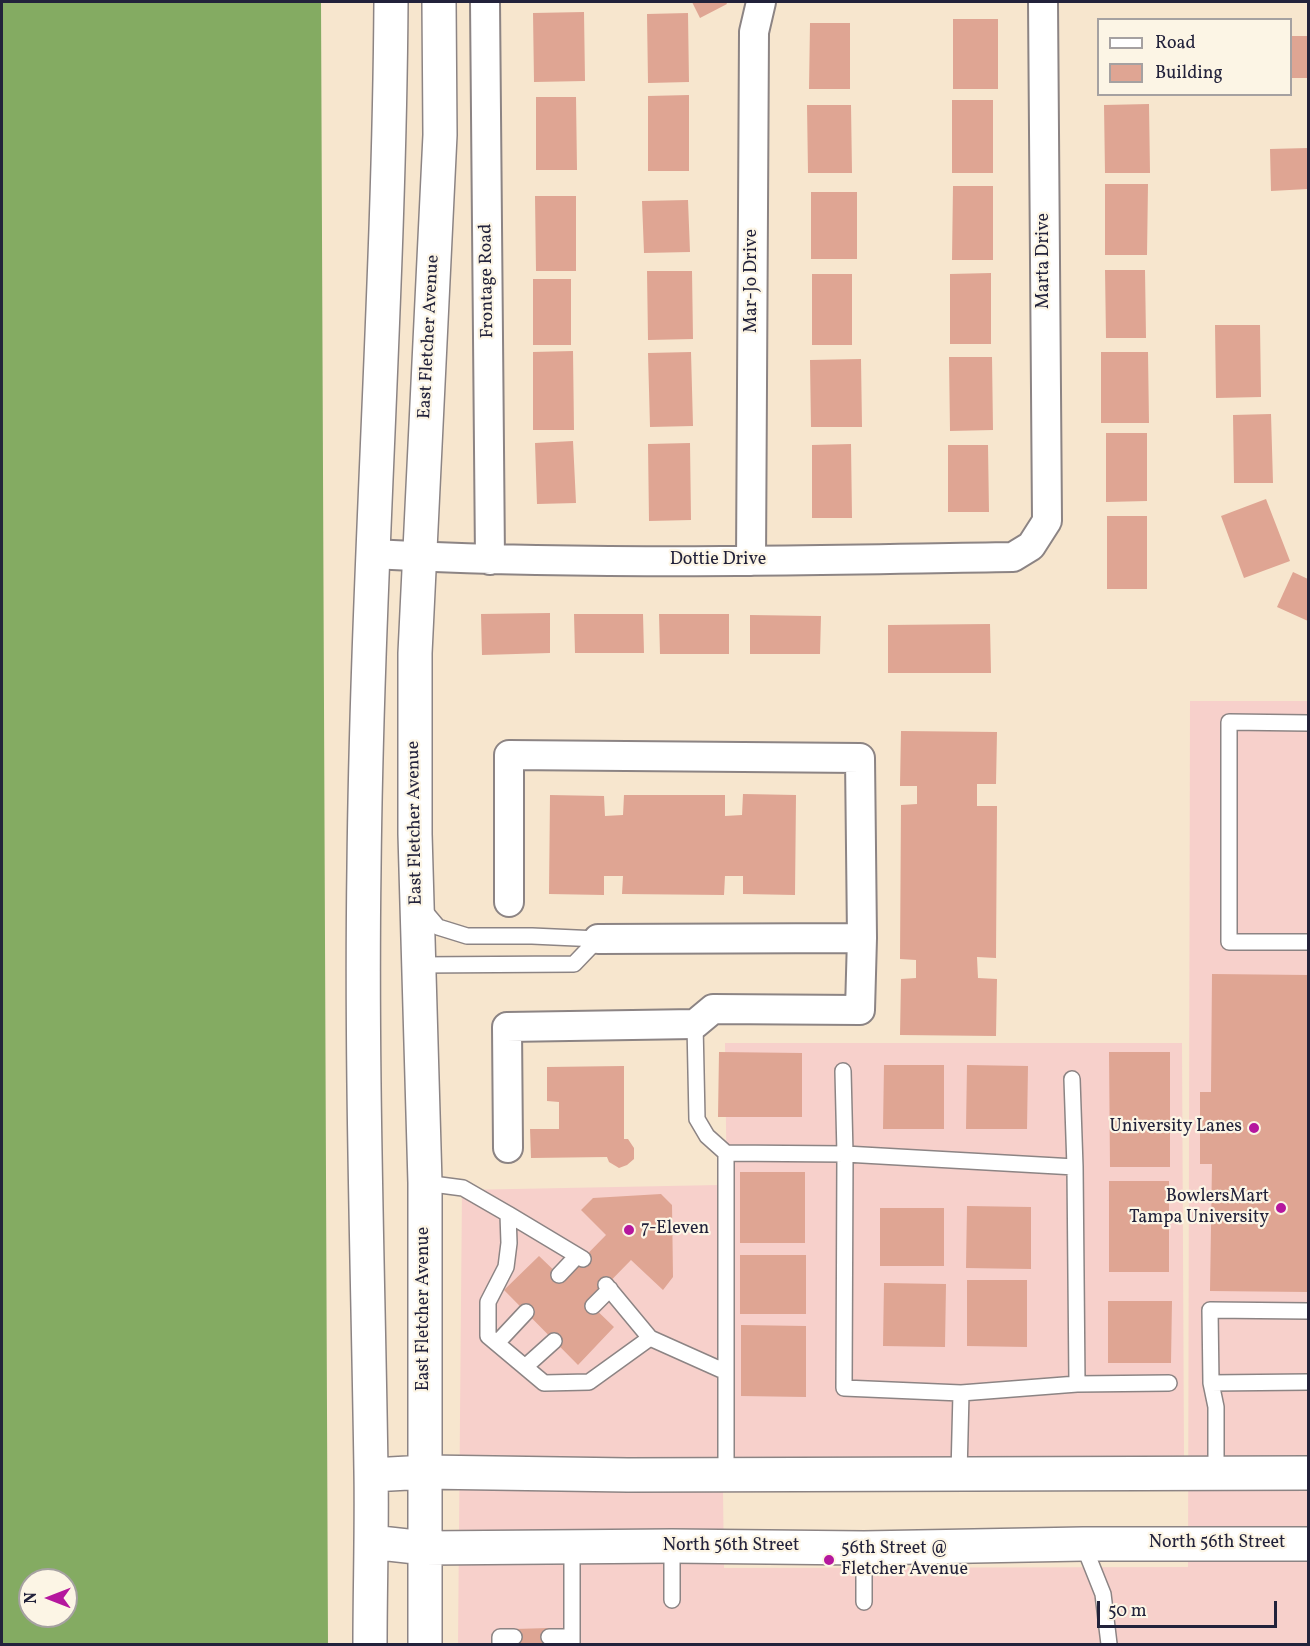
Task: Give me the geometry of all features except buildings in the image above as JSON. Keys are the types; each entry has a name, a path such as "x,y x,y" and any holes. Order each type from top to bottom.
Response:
{"main road":[{"path":"370,1644 372,1475 367,1286 364,870 372,554 390,142 391,2"},
{"name":"East Fletcher Avenue","path":"425,1644 425,1184 415,834 415,653 440,135 439,2"},
{"path":"372,1475 426,1472 726,1475 1308,1473"},
{"name":"North 56th Street","path":"371,1542 425,1548 672,1546 864,1548 1083,1544 1308,1544"}],"street":[{"name":"Frontage Road","path":"485,2 490,560"},
{"name":"Mar-Jo Drive","path":"751,561 754,32 761,2"},
{"name":"Marta Drive","path":"1043,2 1047,521"},
{"name":"Dottie Drive","path":"372,554 490,560 751,561 1012,557 1031,546 1047,521"},
{"path":"508,1148 507,1027 695,1024 713,1009 860,1010 862,938 860,758 509,755 509,902"},
{"path":"598,939 862,938"}],"lane":[{"path":"1308,723 1229,722 1228,832 1229,942 1308,942"},
{"path":"417,901 438,927 467,936 598,939"},
{"path":"418,965 574,964 598,939"},
{"path":"695,1024 697,1119 707,1136 726,1153 845,1154 1075,1167"},
{"path":"843,1071 844,1388 962,1393 1077,1384 1169,1383"},
{"path":"1072,1079 1077,1384"},
{"path":"726,1153 726,1475"},
{"path":"425,1184 463,1188 580,1257 559,1275"},
{"path":"508,1214 509,1243 506,1267 488,1302 488,1336 544,1383 589,1382 650,1338"},
{"path":"592,1305 608,1287 650,1338 726,1372"},
{"path":"1216,1473 1216,1407 1211,1383 1210,1310 1308,1311"},
{"path":"497,1343 525,1312"},
{"path":"525,1367 554,1341"},
{"path":"1211,1383 1308,1382"},
{"path":"959,1474 962,1393"},
{"path":"1083,1544 1103,1593 1109,1644"},
{"path":"672,1546 672,1600"},
{"path":"549,1637 572,1641 572,1548"},
{"path":"864,1548 864,1602"}],"shaded area":[{"path":"1190,701 1308,701 1308,1644 458,1644 462,1190 719,1185 724,1568 1188,1567"},
{"path":"725,1043 1182,1043 1184,1458 730,1459"}],"green space":[{"path":"2,2 321,2 328,1644 2,1644"}],"place":[{"name":"University Lanes","path":"1254,1128"},
{"name":"BowlersMart Tampa University","path":"1281,1208"},
{"name":"7-Eleven","path":"629,1230"},
{"name":"56th Street @ Fletcher Avenue","path":"829,1560"}]}
